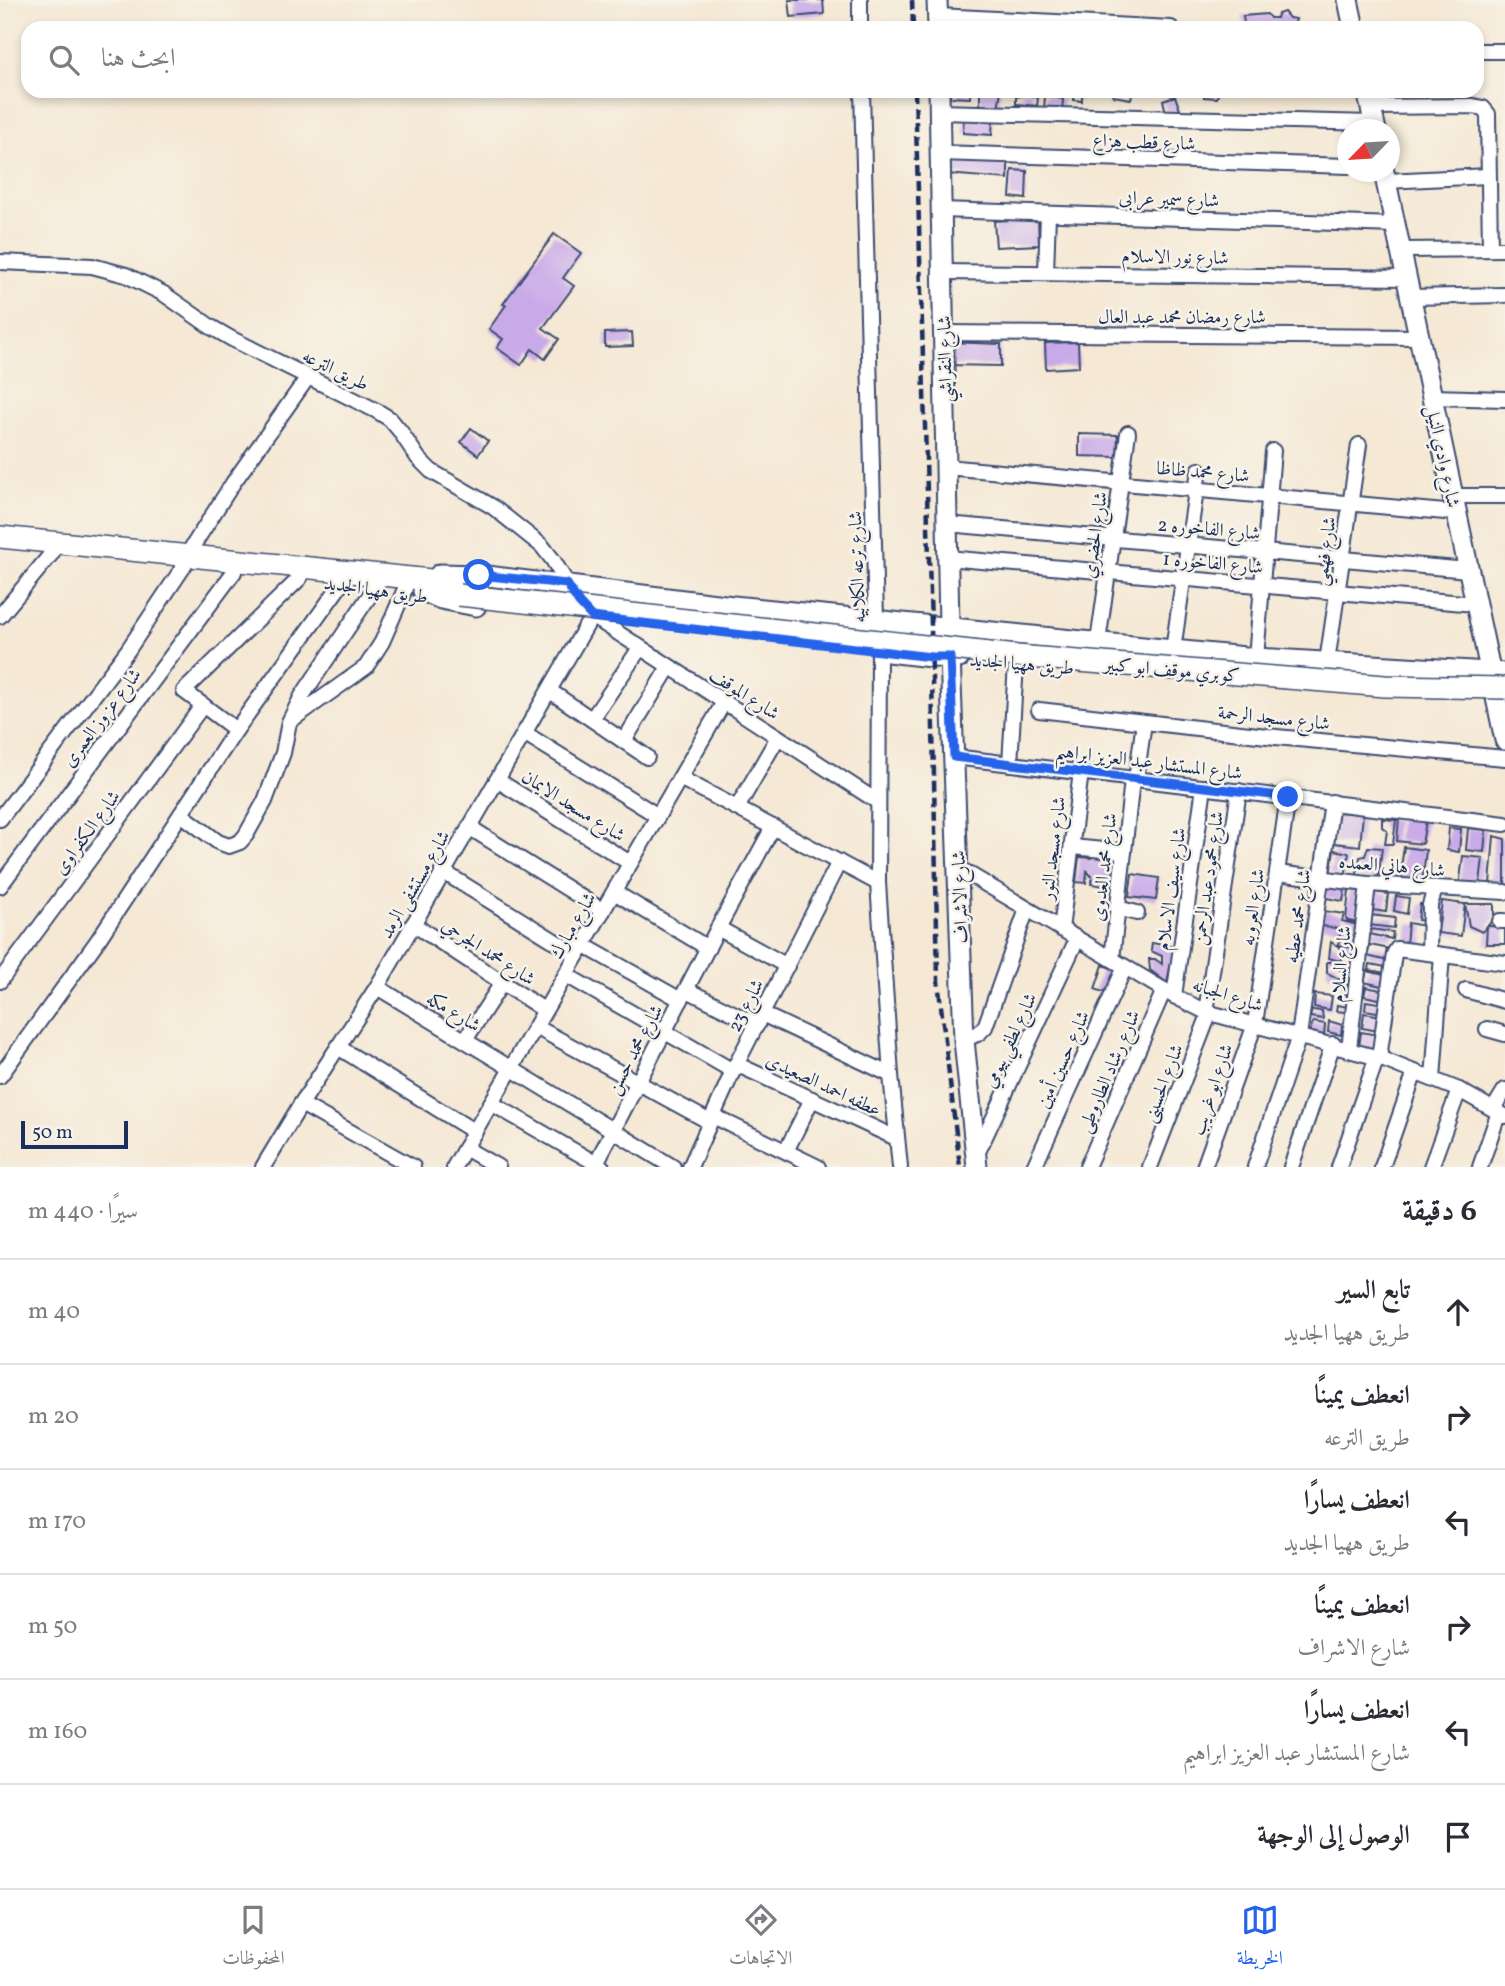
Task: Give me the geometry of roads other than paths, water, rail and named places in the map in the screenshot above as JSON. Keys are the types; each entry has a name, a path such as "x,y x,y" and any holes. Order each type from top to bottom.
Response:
{"main road":[{"name":"طريق ههيا الجديد","path":"0,537 417,586"},
{"name":"طريق ههيا الجديد","path":"0,544 52,553 185,560 234,572 342,583 417,586"},
{"name":"كوبري موقف ابو كبير","path":"417,586 1017,656 1385,685 1501,683"}],"street":[{"path":"860,0 860,21"},
{"path":"1348,0 1352,21"},
{"path":"937,15 1045,21"},
{"path":"1484,51 1505,51"},
{"name":"شارع ترعه الكلابيه","path":"862,98 879,651 878,883 900,1167"},
{"name":"شارع النقراشي","path":"939,98 949,627"},
{"path":"939,112 1372,113 1473,106 1483,108 1488,114 1490,249"},
{"name":"شارع قطب هزاع","path":"940,153 1337,166"},
{"path":"1400,176 1488,176"},
{"name":"شارع وادي النيل","path":"1386,182 1475,604 1501,683 1505,740"},
{"name":"شارع سمير عرابى","path":"941,210 1396,225"},
{"path":"1046,273 1048,214"},
{"path":"1401,250 1505,249"},
{"name":"طريق الترعه","path":"0,262 92,266 126,275 164,294 232,339 377,411 390,419 400,430 430,471 493,507 541,546 553,559 579,603 592,617"},
{"name":"شارع نور الاسلام","path":"943,272 1046,273 1409,288 1505,295"},
{"name":"شارع رمضان محمد عبد العال","path":"944,333 1419,337"},
{"path":"0,819 128,650 233,483 308,377"},
{"path":"1432,397 1505,399"},
{"name":"شارع الحضري","path":"1098,642 1128,433"},
{"name":"شارع فهمي","path":"1328,662 1359,445"},
{"path":"1256,658 1273,451"},
{"name":"شارع محمد ظاظا","path":"946,467 1350,504 1455,505 1505,496"},
{"path":"1173,650 1199,470"},
{"name":"شارع الفاخوره 2","path":"947,524 1468,570"},
{"path":"0,616 52,553"},
{"name":"شارع الفاخوره 1","path":"947,558 1475,604"},
{"name":"شارع عزوز العمرى","path":"0,886 234,572"},
{"name":"طريق ههيا الجديد","path":"417,586 441,574 460,574 567,584 733,606 1256,658 1328,662 1501,683"},
{"path":"236,730 184,691 300,578"},
{"path":"0,1076 98,940 236,730 342,583"},
{"path":"181,814 218,842 229,846 240,842 246,835 265,801 283,753 289,722 302,696 376,586"},
{"path":"289,722 366,667 417,586"},
{"name":"طريق ههيا الجديد","path":"417,586 441,599 471,605 931,657 1335,688 1501,683"},
{"name":"شارع الموقف","path":"592,617 878,802"},
{"name":"شارع مستشفى الرمد","path":"263,1167 377,987 592,617"},
{"name":"شارع الاشراف","path":"949,627 964,1040 976,1163"},
{"path":"592,719 640,648"},
{"path":"1010,764 1016,663"},
{"path":"624,741 669,667"},
{"path":"550,691 647,757"},
{"name":"شارع مبارك","path":"454,1167 724,702"},
{"name":"شارع الكفراوى","path":"0,982 203,705"},
{"name":"شارع مسجد الرحمة","path":"1039,710 1276,737 1505,758"},
{"name":"شارع محمد العدوى","path":"1118,963 1118,908 1124,852 1144,722"},
{"path":"524,733 657,816"},
{"path":"737,808 778,737"},
{"name":"شارع المستشار عبد العزيز ابراهيم","path":"954,757 1505,824"},
{"name":"شارع مسجد النور","path":"1061,929 1081,772"},
{"path":"680,778 878,883"},
{"name":"شارع مسجد الايمان","path":"497,780 630,863"},
{"name":"شارع سيف الاسلام","path":"1169,993 1204,787"},
{"name":"شارع محمود عبد الرحمن","path":"1208,1012 1239,791"},
{"name":"شارع العروبه","path":"1255,1024 1288,797"},
{"name":"شارع محمد عطيه","path":"1255,1167 1299,1036 1332,802"},
{"path":"469,827 603,911"},
{"name":"شارع محمد حسن","path":"597,1166 612,1131 773,827"},
{"path":"1072,847 1124,852"},
{"name":"شارع 23","path":"690,1167 735,1068 839,862"},
{"name":"شارع الجبانه","path":"957,867 1169,993 1208,1012 1378,1058 1459,1090 1499,1112"},
{"path":"442,872 580,950 684,995 760,1019 891,1075"},
{"name":"شارع هاني العمده","path":"1277,873 1368,884 1505,892"},
{"name":"شارع السلام","path":"1349,1049 1368,884"},
{"path":"1433,1079 1436,954 1430,905 1434,889"},
{"path":"614,892 708,948"},
{"path":"1118,908 1137,913"},
{"path":"964,1040 972,1038 985,1027 1027,909"},
{"name":"شارع محمد الجرحي","path":"413,924 544,1010"},
{"path":"718,928 787,966"},
{"name":"شارع لطفي بيومي","path":"976,1163 1077,939"},
{"path":"1339,1167 1378,1058 1397,949 1505,963"},
{"name":"شارع حسين أمين","path":"1034,1167 1118,963"},
{"name":"عطفه احمد الصعيدى","path":"566,975 664,1032 735,1068 896,1138"},
{"path":"465,1040 502,982"},
{"name":"شارع مكه","path":"377,987 673,1167"},
{"path":"1466,990 1505,1000"},
{"name":"شارع رشاد الطاروطى","path":"1087,1167 1169,993"},
{"name":"شارع الحسينى","path":"1150,1167 1208,1012"},
{"name":"شارع ابو غريب","path":"1204,1167 1255,1024"},
{"path":"536,1027 712,1119 818,1167"},
{"path":"1487,1029 1505,1034"},
{"path":"1291,1167 1333,1044"},
{"path":"338,1047 475,1132"},
{"path":"1382,1167 1415,1072"},
{"path":"1431,1167 1459,1090"},
{"path":"1480,1167 1505,1090"},
{"path":"786,1152 811,1099"},
{"path":"491,1103 597,1166"},
{"path":"301,1104 413,1167"},
{"path":"465,1147 498,1167"}],"railway":[{"path":"912,0 913,21"},
{"path":"915,98 931,626 938,981 960,1167"}]}
